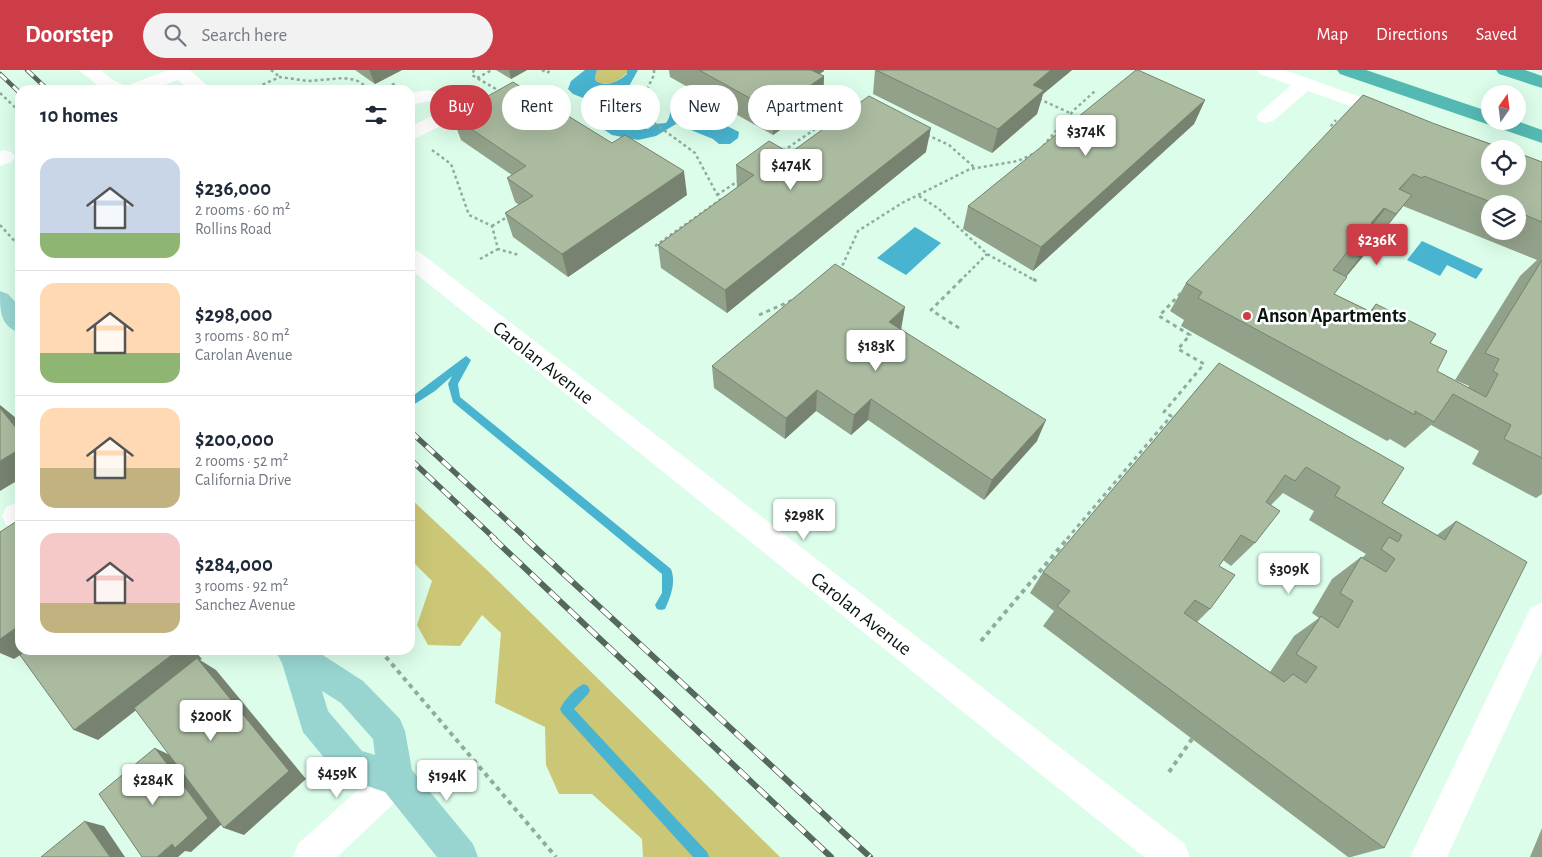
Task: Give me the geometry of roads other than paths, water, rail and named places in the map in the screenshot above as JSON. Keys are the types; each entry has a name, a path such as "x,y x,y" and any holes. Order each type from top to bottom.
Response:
{"highway":[{"path":"1348,70 1481,116"},
{"path":"1399,70 1481,98"},
{"path":"1506,70 1542,82"},
{"path":"1526,113 1542,118"},
{"path":"1522,130 1542,137"}],"main road":[{"path":"0,300 15,318"},
{"path":"294,655 316,720 352,765 396,778"},
{"path":"297,655 352,692 388,731 396,778 460,857"}],"street":[{"path":"89,70 108,85"},
{"path":"1267,70 1414,123"},
{"path":"145,85 178,71 196,85"},
{"path":"1266,117 1305,84"},
{"path":"415,98 425,95 439,96 447,100 449,109 442,118 415,132"},
{"name":"Carolan Avenue","path":"415,262 1172,857"},
{"path":"1428,857 1542,617"},
{"path":"310,857 396,778"}],"water":[{"path":"585,70 597,70 596,81 609,84 627,74 627,70 638,70 630,85 581,85 581,97 571,92 571,81"},
{"path":"670,112 670,128 656,136 638,140 612,135 604,130 660,130 660,124 666,123"},
{"path":"691,130 735,130 739,132 738,138 730,144 719,144 713,139"},
{"path":"915,227 941,243 906,275 877,258"},
{"path":"1422,241 1483,269 1476,279 1447,265 1440,276 1407,260"}],"waterway":[{"path":"466,360 453,384 456,399 667,572 667,593 661,605"},
{"path":"415,400 461,364"},
{"path":"584,690 566,709 702,857"}],"railway":[{"path":"27,70 43,85"},
{"path":"0,74 15,88"},
{"path":"415,436 527,539"},
{"path":"415,464 495,539"},
{"path":"493,538 831,857"},
{"path":"525,538 870,857"}],"place":[{"name":"Anson Apartments","path":"1247,316"}]}
